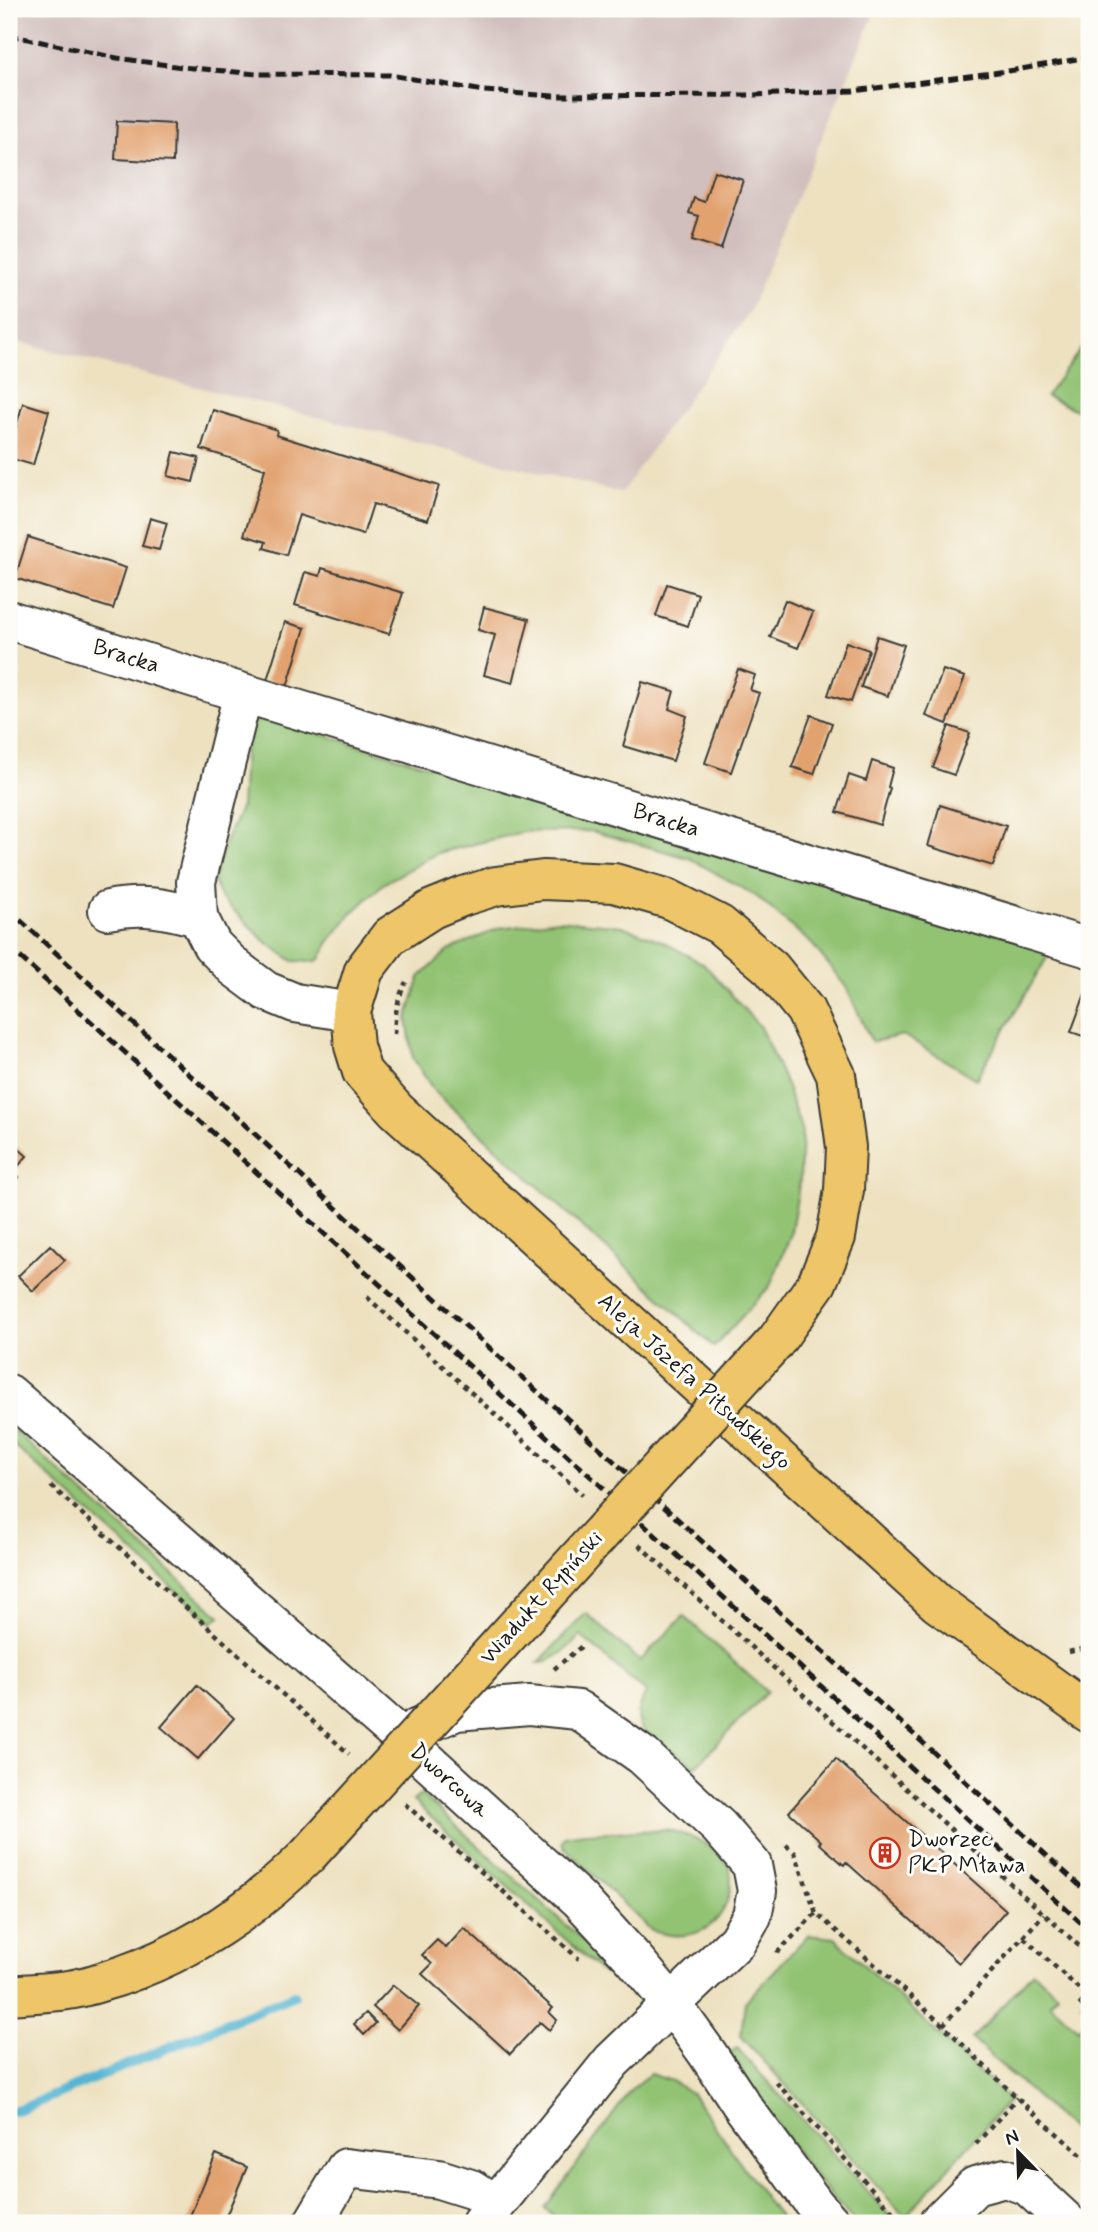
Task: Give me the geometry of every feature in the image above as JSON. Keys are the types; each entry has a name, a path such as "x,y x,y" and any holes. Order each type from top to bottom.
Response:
{"main road":[{"name":"Wiadukt Rypiński","path":"9,1995 69,1990 132,1972 209,1935 244,1912 276,1885 308,1854 776,1341 817,1283 836,1237 844,1190 846,1147 836,1075 805,1010 771,968 720,925 669,899 614,883 543,880 496,886 464,896 432,909 390,936 364,970 351,1012"},
{"name":"Aleja Józefa Piłsudskiego","path":"351,1012 354,1046 362,1072 396,1111 937,1602 1089,1713"}],"street":[{"name":"Bracka","path":"9,620 1089,948"},
{"path":"243,693 196,881 198,918 212,946 235,968 266,990 295,1003 351,1012"},
{"path":"107,910 144,906 198,918"},
{"name":"Dworcowa","path":"9,1394 399,1735 580,1900 671,2004 814,2205 831,2223"},
{"path":"313,2223 346,2168 439,2179 474,2190 488,2214 612,2061 737,1941 752,1916 757,1891 752,1865 719,1827 643,1756 578,1710 529,1705 456,1711 399,1735"},
{"path":"938,2223 975,2186 1005,2178 1028,2186 1068,2223"}],"path":[{"path":"394,1042 395,1017 400,995 412,971"},
{"path":"367,1297 592,1503"},
{"path":"634,1540 1089,1955"},
{"path":"551,1671 583,1645"},
{"path":"1062,1652 1089,1647"},
{"path":"786,1844 795,1853 816,1913 943,2025 1017,2098 1089,2162"},
{"path":"943,2025 1044,1914"},
{"path":"1023,1937 1089,1998"},
{"path":"768,2073 903,2223"}],"shaded area":[{"path":"9,9 876,9 749,312 621,493 9,340"}],"green space":[{"path":"1089,338 1089,416 1046,396"},
{"path":"262,717 1052,949 976,1079 903,1035 872,1042 846,987 812,944 756,896 689,858 591,831 523,832 438,853 383,884 352,913 329,942 320,959 314,962 293,961 265,941 220,897 213,880 241,806 245,741 256,718"},
{"path":"558,920 622,926 662,941 705,965 760,1027 785,1082 802,1132 800,1180 790,1237 770,1286 714,1347 434,1091 413,1058 407,1019 420,977 449,950 499,928"},
{"path":"9,1426 220,1616 212,1623 9,1441"},
{"path":"586,1613 640,1661 684,1616 767,1692 695,1767 642,1729 638,1715 646,1692 581,1636 556,1656 538,1663"},
{"path":"421,1794 610,1965 604,1974 413,1801"},
{"path":"667,1830 708,1845 722,1857 730,1871 730,1891 718,1918 700,1931 689,1934 652,1931 564,1847 562,1842 565,1836 585,1833"},
{"path":"808,1935 835,1938 1009,2100 905,2217 741,2036 745,2002"},
{"path":"1033,1972 1058,1994 1050,2003 1078,2029 1087,2020 1089,2023 1089,2145 972,2039"},
{"path":"737,2048 896,2223 856,2223 838,2204 789,2142 730,2054"},
{"path":"650,2074 672,2081 692,2094 785,2223 560,2223 545,2208 631,2090"}],"building":[{"path":"117,121 174,124 173,162 115,159"},
{"path":"714,171 743,180 721,249 692,240 699,216 689,213 694,198 704,202"},
{"path":"23,403 49,411 33,465 9,458"},
{"path":"213,410 277,430 276,435 439,486 428,520 373,504 363,535 299,515 286,555 264,548 266,542 244,535 265,469 201,449"},
{"path":"174,452 199,458 193,482 168,476"},
{"path":"150,518 167,523 159,550 142,546"},
{"path":"28,537 126,568 113,609 15,578"},
{"path":"322,568 403,593 389,634 295,605 305,572 320,576"},
{"path":"667,584 698,594 688,626 656,616"},
{"path":"785,600 813,612 798,648 770,637"},
{"path":"484,607 529,619 513,683 484,675 495,635 478,630"},
{"path":"285,622 305,628 287,687 267,680"},
{"path":"877,636 904,645 888,696 861,687"},
{"path":"846,642 869,650 851,702 828,695"},
{"path":"738,669 755,675 750,690 759,693 731,772 705,763"},
{"path":"943,670 965,677 947,724 926,716"},
{"path":"642,682 674,691 669,709 687,716 673,761 623,746"},
{"path":"811,715 832,723 814,774 792,767"},
{"path":"949,726 970,733 954,775 933,768"},
{"path":"872,761 893,768 880,825 837,812 849,775 866,781"},
{"path":"940,805 1006,826 993,866 928,846"},
{"path":"1089,983 1089,1038 1071,1032"},
{"path":"9,1140 27,1156 13,1172 19,1177 11,1186 9,1184"},
{"path":"50,1245 65,1260 33,1291 18,1276"},
{"path":"197,1685 234,1718 198,1759 161,1727"},
{"name":"Dworzec PKP Mława","path":"836,1759 1006,1910 959,1963 846,1862 844,1865 819,1843 821,1841 789,1812"},
{"path":"464,1928 553,2008 549,2012 557,2020 549,2030 540,2022 510,2054 422,1974 432,1964 422,1955 437,1940 446,1948"},
{"path":"393,1985 419,2006 398,2030 373,2007"},
{"path":"1089,1993 1089,2014 1079,2004"},
{"path":"366,2013 376,2023 364,2035 354,2024"},
{"path":"216,2154 247,2167 223,2223 187,2223"}],"waterway":[{"path":"9,2112 294,1995"}],"railway":[{"path":"9,35 117,58 182,67 257,74 390,75 484,91 553,96 751,95 853,91 1015,70 1089,57"},
{"path":"9,910 1089,1894"},
{"path":"9,947 1089,1930"}],"place":[{"name":"Dworzec PKP Mława","path":"885,1853"}]}
